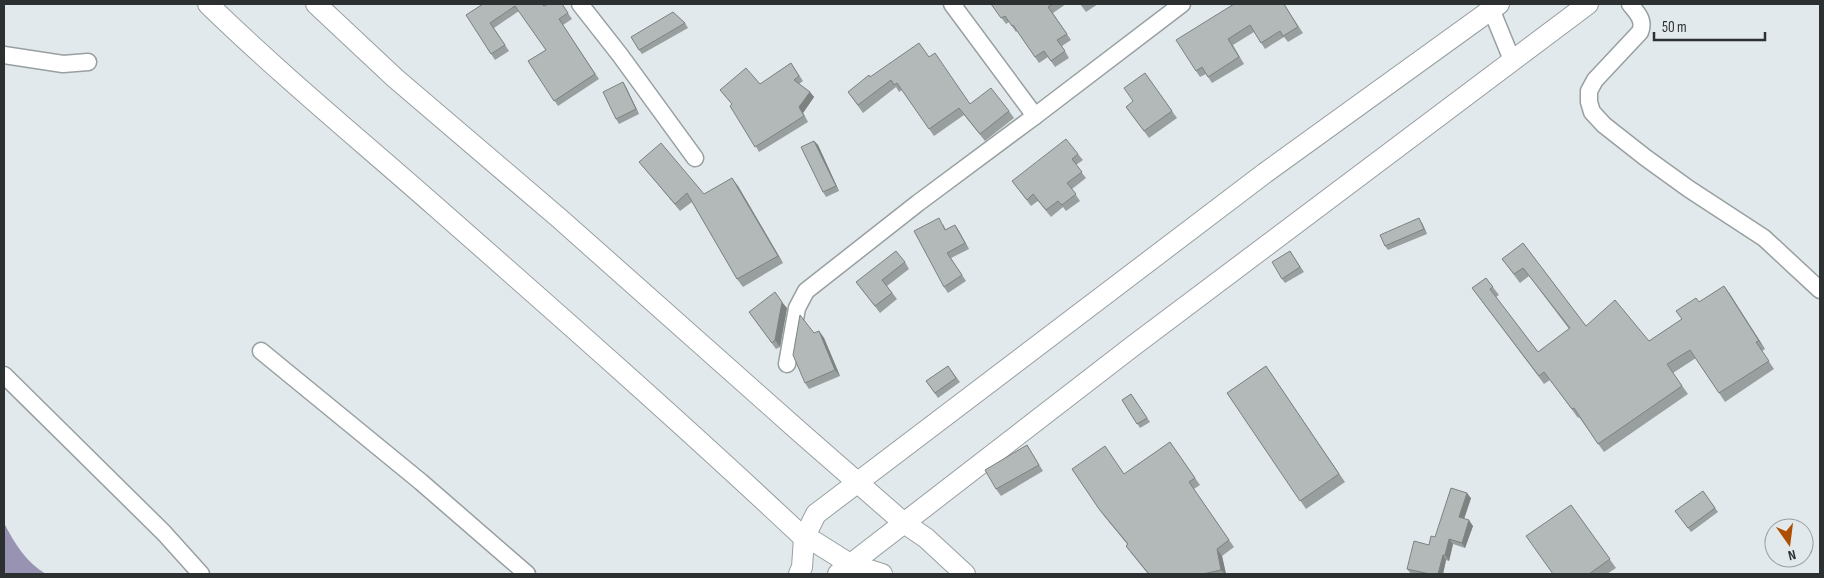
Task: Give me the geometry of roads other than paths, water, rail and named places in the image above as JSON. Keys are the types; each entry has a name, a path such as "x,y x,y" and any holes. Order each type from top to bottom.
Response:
{"street":[{"path":"208,4 334,120 436,207 804,538 815,542 844,569 882,574"},
{"path":"316,4 395,78 559,218 904,523 926,538 966,574"},
{"path":"580,4 620,55 695,158"},
{"path":"952,4 1035,116"},
{"path":"787,364 797,308 806,290 918,202 1182,4"},
{"path":"844,569 1118,358 1588,4"},
{"path":"1630,4 1643,25 1640,32 1595,80 1589,91 1589,102 1592,112 1604,125 1689,190 1764,238 1820,290"},
{"path":"799,574 802,567 804,538 816,514 1265,173 1494,6 1512,60"},
{"path":"4,55 63,64 88,62"},
{"path":"261,351 421,482 527,574"},
{"path":"4,375 164,533 201,574"}]}
